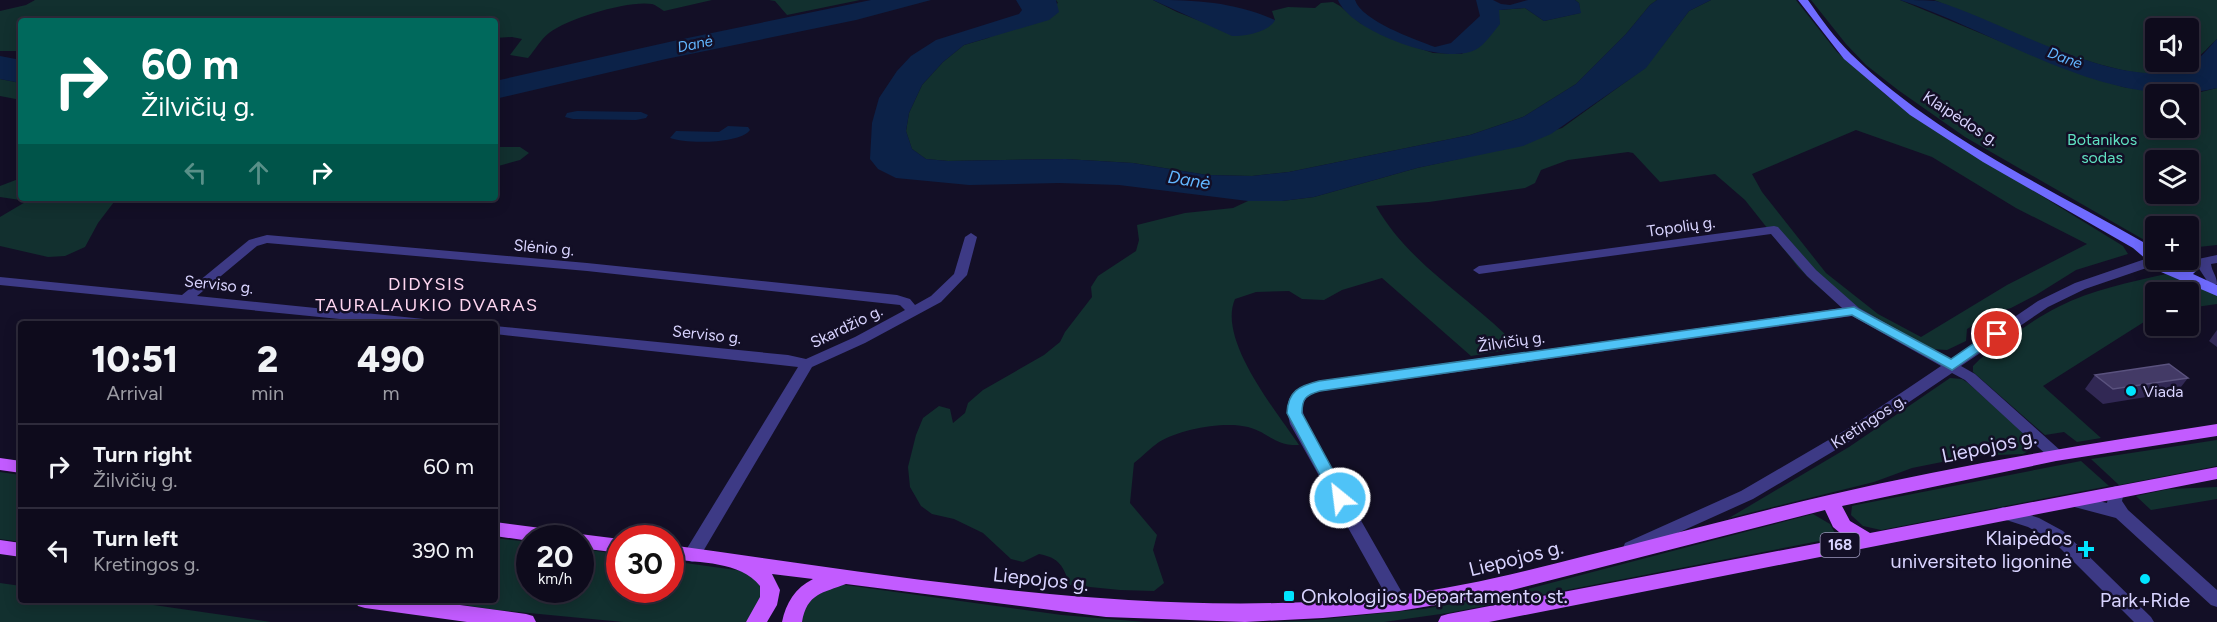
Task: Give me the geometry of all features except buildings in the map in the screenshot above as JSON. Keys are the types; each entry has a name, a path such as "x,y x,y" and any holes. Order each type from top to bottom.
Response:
{"main road":[{"name":"Klaipėdos g.","path":"1803,0 1847,55 1907,105 1974,150 2138,245"},
{"path":"2138,245 2145,247"},
{"path":"2138,245 2145,249"},
{"path":"2187,270 2216,285"},
{"name":"Liepojos g.","path":"684,554 1106,609 1245,614 1399,603 1485,590 1832,501 2056,455 2217,430"},
{"path":"0,464 18,467"},
{"name":"168","path":"1448,622 2217,472"},
{"path":"1832,501 1837,521 1867,540"},
{"path":"498,530 516,532"},
{"path":"0,547 18,550"},
{"path":"743,562 763,573 771,588 770,604 756,622"},
{"path":"792,622 794,610 804,594 821,582 850,577"},
{"path":"388,603 526,622"}],"street":[{"name":"Topolių g.","path":"1479,270 1774,230 1809,272 1829,292 1854,311"},
{"name":"Klaipėdos g.","path":"2124,236 2141,252 2141,257 2132,268"},
{"name":"Skardžio g.","path":"692,555 807,364 860,340 936,299 960,275 971,237"},
{"name":"Slėnio g.","path":"187,298 253,243 267,239 587,267 897,299 905,302 914,311"},
{"path":"2213,259 2205,270 2216,285"},
{"name":"Kretingos g.","path":"1610,557 1747,495 1854,432 2043,304 2080,286 2132,268 2145,266"},
{"name":"Kretingos g.","path":"2118,274 2145,269"},
{"name":"Serviso g.","path":"0,282 187,298 406,321"},
{"path":"1854,311 1970,377 2056,455"},
{"name":"Žilvičių g.","path":"1399,603 1299,424 1294,413 1295,400 1302,391 1319,386 1854,311"},
{"name":"Serviso g.","path":"498,330 788,360 807,364"},
{"path":"2116,492 2114,501 2121,514 2217,600"},
{"path":"2071,501 2092,504 2121,514"},
{"path":"2048,505 2048,518 2057,535"},
{"path":"2003,513 2033,522 2057,535 2145,622"}],"green space":[{"path":"35,0 712,0 664,11 654,5 642,3 599,11 558,27 541,41 528,58 510,55 522,39 498,38 498,18 18,18 18,51 0,51 0,11 26,5"},
{"path":"769,0 860,0 787,15 775,1"},
{"path":"1056,0 1153,0 1213,26 1275,20 1272,11 1288,7 1315,8 1321,3 1333,2 1360,23 1401,42 1433,53 1462,54 1499,10 1525,8 1544,21 1580,13 1579,3 1575,0 1657,0 1576,84 1523,117 1470,135 1289,172 1252,176 1207,175 1133,163 1065,159 948,161 926,159 912,149 906,131 909,113 922,85 943,62 964,45 988,38 1058,3"},
{"path":"1711,0 1796,0 1837,52 1886,95 1931,128 2123,246 2128,254 2076,270 2036,295 2011,308 1996,312 1967,329 1966,341 1947,350 1931,349 1923,355 1832,298 1814,283 1798,267 1745,200 1715,174 1660,182 1633,153 1628,152 1568,160 1541,170 1535,183 1525,188 1429,202 1376,206 1390,227 1424,264 1519,348 1471,356 1382,278 1342,290 1324,300 1302,299 1289,291 1256,292 1235,299 1232,316 1234,334 1242,355 1264,395 1299,445 1284,443 1238,425 1202,427 1168,437 1134,463 1130,503 1157,535 1153,550 1164,583 1154,591 1070,585 1063,568 1052,558 1039,554 1023,562 1011,559 983,533 954,519 932,514 921,506 910,487 908,467 923,418 939,406 950,409 953,423 965,413 968,403 983,390 1044,355 1060,342 1092,297 1091,287 1098,276 1136,251 1139,240 1137,225 1185,213 1233,208 1248,201 1282,201 1314,197 1417,168 1463,158 1562,128 1645,68 1689,11","holes":["1856,130 1932,157 2016,208 2087,244 2007,285 1921,337 1878,314 1826,273 1762,192 1752,174"]},
{"name":"Botanikos sodas","path":"1811,0 1900,0 2067,69 2123,87 2145,90 2145,138 2199,138 2199,92 2217,88 2217,245 2199,247 2199,216 2145,216 2145,240 1965,137 1866,65"},
{"path":"1934,0 2217,0 2217,39 2199,56 2199,18 2145,18 2145,72 2172,72 2169,73 2146,74 2118,69 2018,35"},
{"path":"0,79 18,82 18,99 0,96"},
{"path":"498,147 520,147 529,153 520,160 498,166"},
{"path":"18,179 18,200 0,197 0,186"},
{"path":"27,201 115,201 98,223 85,247 65,256 48,257 0,246 0,217"},
{"path":"2166,274 2186,282 2145,282 2145,321 2043,386 2101,438 2077,442 2064,432 2045,435 1973,372 1973,366 1980,359 2058,307 2097,291"},
{"path":"2199,287 2217,294 2217,304 2199,307"},
{"path":"1950,378 1962,379 1968,383 2025,434 2032,443 2030,450 2023,454 1972,456 1912,468 1874,482 1729,518 1849,447"},
{"path":"2217,440 2217,466 2119,485 2091,459"},
{"path":"2081,461 2109,486 1881,530 1863,526 1851,515 1852,506 1856,505"},
{"path":"0,472 18,475 18,542 0,539"},
{"path":"2217,487 2217,499 2151,510 2136,496 2169,489"},
{"path":"1813,514 1830,524 1836,535 1835,538 1448,613 1384,622 1272,622 1423,609 1501,596"},
{"path":"498,538 516,540 516,603 594,603 594,551 606,552 606,603 684,603 684,563 743,571 759,581 764,598 746,622 623,622 497,610 450,603 498,603"},
{"path":"0,583 18,586 18,603 140,603 271,622 0,622"},
{"path":"838,584 1062,615 1145,622 802,622 806,601"}],"water":[{"name":"Danė","path":"871,0 931,0 856,20 666,59 498,98 498,80"},
{"name":"Danė","path":"1016,0 1056,0 1059,12 1049,20 964,45 943,62 922,85 909,113 906,131 912,149 926,159 948,161 1065,159 1133,163 1207,175 1252,176 1289,172 1470,135 1523,117 1576,84 1657,0 1711,0 1689,11 1646,68 1551,134 1523,146 1417,168 1314,197 1282,201 1248,201 1119,185 1059,183 969,185 896,178 878,169 870,159 872,123 879,98 897,71 911,56 936,40 1019,14 1022,10"},
{"path":"1153,0 1215,3 1245,9 1275,20 1268,28 1250,34 1232,36"},
{"path":"1338,0 1355,0 1360,8 1378,22 1435,47 1451,43 1480,16 1476,0 1493,0 1510,5 1528,0 1575,0 1579,3 1581,13 1544,21 1525,8 1499,10 1500,24 1478,48 1461,54 1442,53 1399,43 1378,34 1346,12"},
{"name":"Danė","path":"1900,0 1936,1 2062,52 2130,71 2199,72 2199,58 2217,39 2217,88 2199,90 2199,84 2145,84 2145,91 2096,80 2056,66 1938,14"},
{"path":"0,56 18,59 18,82 0,79"},
{"path":"577,111 641,112 648,115 646,118 636,120 565,117 567,113"},
{"path":"728,126 748,127 750,130 736,138 712,142 670,138 676,131 719,132"}],"place":[{"name":"Viada","path":"2131,391"},
{"name":"Klaipėdos universiteto ligoninė","path":"2086,549"},
{"name":"Park+Ride","path":"2145,579"},
{"name":"Onkologijos Departamento st.","path":"1289,596"}],"district":[{"name":"DIDYSIS TAURALAUKIO DVARAS","path":"427,294"}],"route":[{"path":"1340,498 1294,413 1295,400 1302,391 1319,386 1854,311 1952,365 1997,334"}]}
